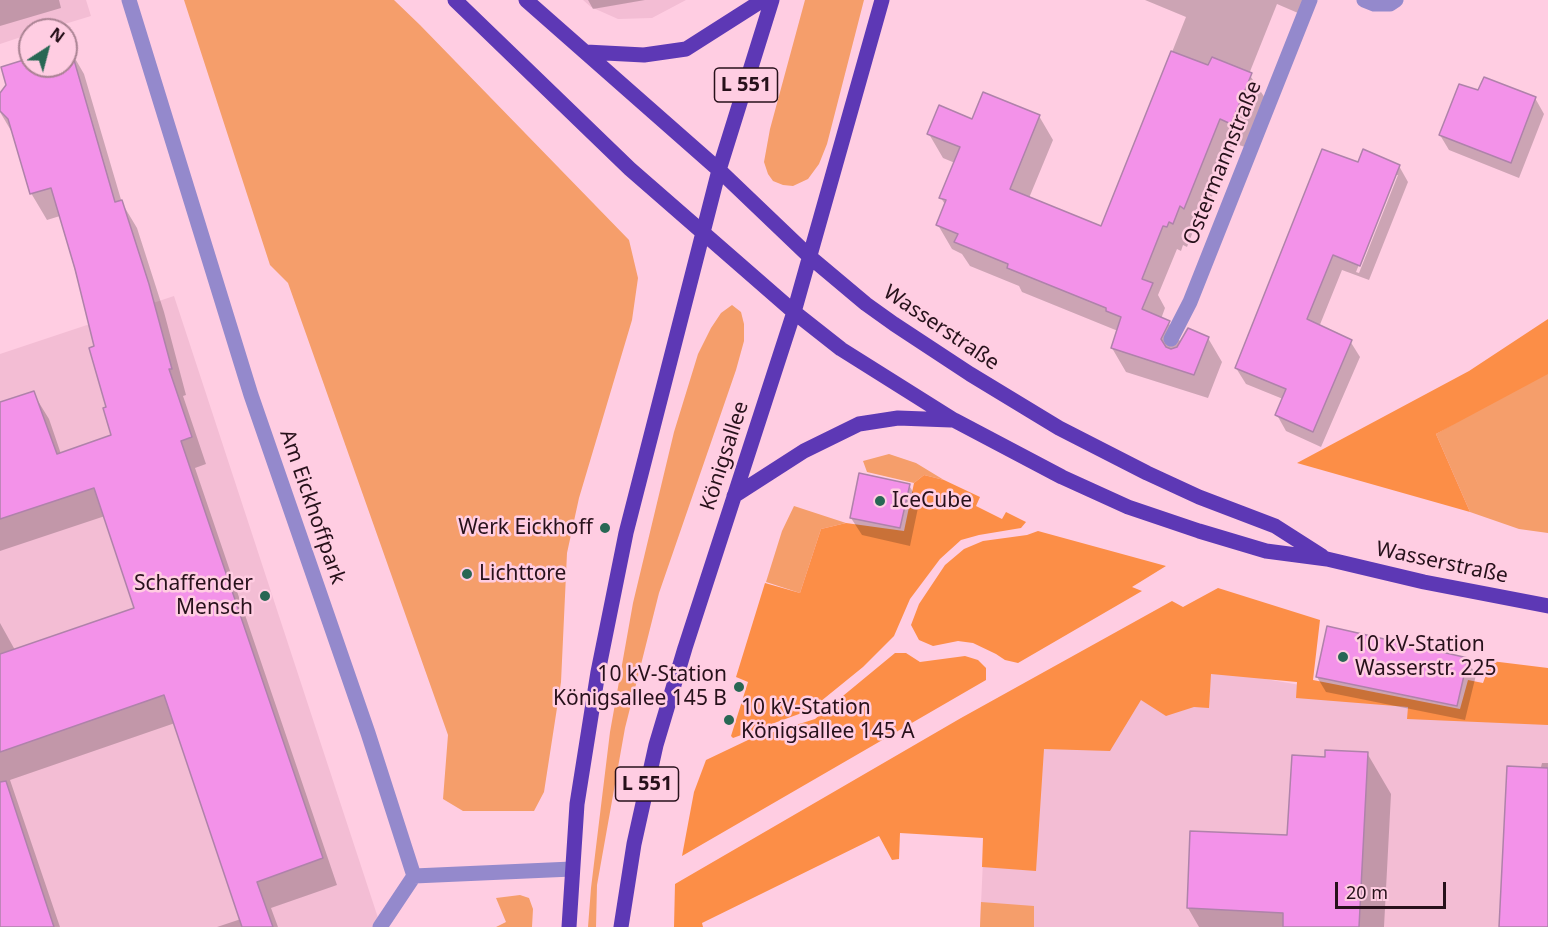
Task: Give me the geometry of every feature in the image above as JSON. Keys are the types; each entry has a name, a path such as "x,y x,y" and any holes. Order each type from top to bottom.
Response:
{"main road":[{"name":"Wasserstraße","path":"455,0 630,169 794,312 841,349 954,420 1062,477 1128,507 1266,551 1327,559 1424,582 1548,606"},
{"name":"Wasserstraße","path":"526,0 719,170 810,257 866,304 894,324 1059,428 1199,497 1275,526 1327,559"},
{"name":"L 551","path":"586,52 644,55 686,49 763,0"},
{"name":"L 551","path":"569,927 577,804 597,683 624,545 719,170 772,0"},
{"name":"Königsallee","path":"621,927 633,844 656,745 794,312 882,0"},
{"name":"Wasserstraße","path":"734,496 804,451 859,424 898,418 954,420"}],"street":[{"name":"Am Eickhoffpark","path":"129,0 251,395 368,733 414,876"},
{"name":"Ostermannstraße","path":"1171,339 1190,302 1310,0"},
{"path":"1364,0 1374,4 1390,4 1396,0"},
{"path":"380,927 414,876 572,869"}],"shaded area":[{"path":"0,0 86,0 91,16 78,20 78,18 18,18 18,38 0,44"},
{"path":"184,0 394,0 629,240 638,278 632,320 579,498 567,553 561,682 544,792 534,811 463,811 443,799 448,735 288,283 270,265"},
{"path":"583,0 686,0 652,18 618,19 591,7"},
{"path":"805,0 864,0 827,144 819,164 808,179 793,186 773,181 764,162 770,129"},
{"path":"174,296 381,927 0,927 0,354"},
{"path":"732,305 741,312 744,341 659,593 625,728 597,885 596,927 588,927 610,732 633,603 674,432 698,354 721,313"},
{"path":"1548,319 1548,374 1436,434 1470,512 1297,463 1469,371"},
{"path":"1548,369 1548,533 1519,529 1470,512 1436,434"},
{"path":"889,454 916,463 944,480 924,475 914,483 867,472 863,461"},
{"path":"924,475 944,480 980,497 976,506 1002,519 1006,512 1026,522 1021,528 961,540 940,559 910,599 894,636 863,667 810,710 733,738 731,736 748,682 736,677 765,583 800,593 821,529 846,523 904,531 914,483"},
{"path":"794,506 846,523 821,529 800,593 766,582 782,531"},
{"path":"1038,531 1166,566 1132,587 1142,591 1018,663 1005,660 973,643 958,641 933,646 919,640 911,625 919,604 945,565 964,549 983,541 1027,535"},
{"path":"1218,588 1320,620 1313,680 1460,709 1468,680 1483,683 1491,661 1548,668 1548,725 1407,719 1408,707 1296,698 1297,682 1211,674 1209,708 1194,707 1166,716 1141,700 1110,751 1044,749 1036,871 982,867 983,838 900,833 899,859 892,860 879,836 702,923 703,927 674,927 675,884 961,718 1172,601 1183,607"},
{"path":"895,653 906,653 920,662 965,656 978,660 986,668 986,680 682,856 694,792 706,760 748,740 815,719"},
{"path":"1143,658 1463,713 1548,706 1548,927 980,927 984,838 1006,747"},
{"path":"520,895 529,898 533,909 532,927 496,927 506,922 496,898"},
{"path":"981,902 1034,906 1034,927 980,927"}],"building":[{"path":"1171,51 1208,65 1212,57 1252,73 1231,124 1220,119 1184,209 1180,206 1173,224 1169,222 1167,227 1163,226 1142,279 1153,283 1142,309 1170,321 1161,339 1166,347 1171,349 1177,347 1188,328 1209,337 1194,375 1111,348 1121,317 1106,311 1106,308 1007,268 1008,264 954,242 958,234 936,225 946,200 939,198 960,147 927,134 939,105 972,119 983,92 1040,115 1010,189 1101,226"},
{"path":"18,62 18,78 78,78 78,74 115,202 122,200 149,284 172,369 169,369 192,437 181,441 323,858 257,882 273,927 242,927 164,695 0,752 0,654 134,608 94,488 0,519 0,402 34,391 57,454 111,435 103,408 106,407 89,348 94,346 75,269 51,188 30,194 8,119 0,111 0,93 6,85 1,67"},
{"path":"1484,77 1536,97 1511,163 1439,135 1459,84 1478,90"},
{"path":"1322,149 1358,162 1363,149 1400,165 1360,266 1333,255 1307,319 1352,340 1313,432 1275,415 1286,389 1235,368"},
{"name":"IceCube","path":"859,473 910,484 900,528 850,518"},
{"path":"1327,626 1468,658 1457,706 1316,677"},
{"path":"1325,750 1368,752 1359,927 1283,927 1283,913 1187,908 1190,831 1287,835 1292,755 1325,757"},
{"path":"1507,766 1548,768 1548,927 1499,927"},
{"path":"6,781 54,927 0,927 0,782"}],"place":[{"name":"IceCube","path":"880,501"},
{"name":"Werk Eickhoff","path":"605,528"},
{"name":"Lichttore","path":"467,574"},
{"name":"Schaffender Mensch","path":"265,596"},
{"name":"10 kV-Station Wasserstr. 225","path":"1343,657"},
{"name":"10 kV-Station Königsallee 145 B","path":"739,687"},
{"name":"10 kV-Station Königsallee 145 A","path":"729,720"}]}
